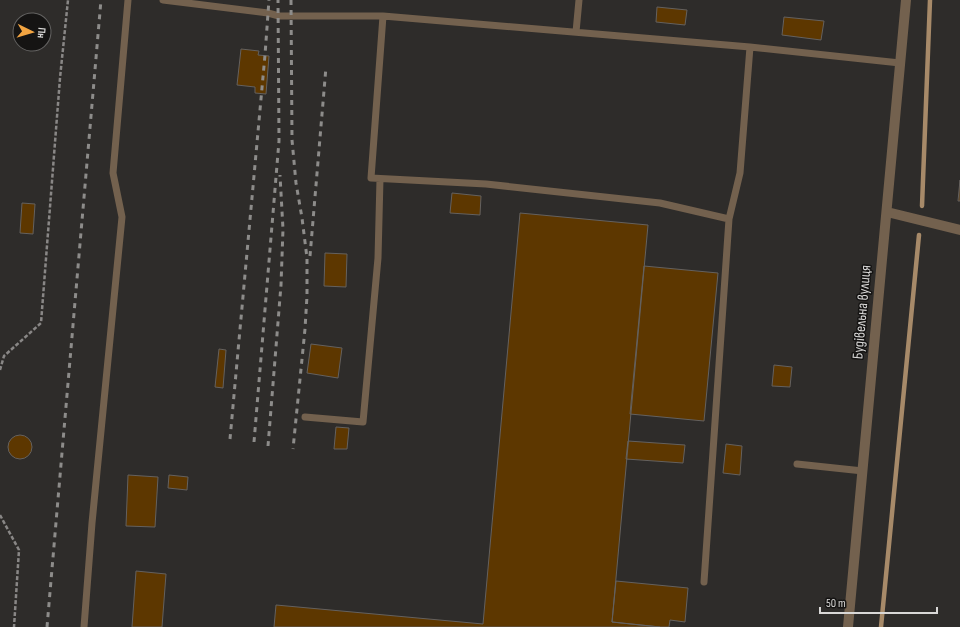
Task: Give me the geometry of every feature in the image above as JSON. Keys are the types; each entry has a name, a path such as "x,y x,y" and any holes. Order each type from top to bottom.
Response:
{"street":[{"name":"Будівельна вулиця","path":"848,627 906,0"},
{"path":"887,212 960,230"}],"lane":[{"path":"84,627 92,516 122,217 113,173 128,0"},
{"path":"163,0 268,13 279,16 383,16 750,47 900,63"},
{"path":"576,32 579,0"},
{"path":"383,16 371,178 486,184 660,203 730,219"},
{"path":"704,582 730,219 740,173 750,47"},
{"path":"305,417 364,422 378,258 380,179"},
{"path":"797,464 863,471"}],"path":[{"path":"0,370 4,356 41,323 59,86 68,0"},
{"path":"0,514 19,550 14,627"}],"building":[{"path":"657,7 687,10 685,25 656,22"},
{"path":"784,17 824,21 821,40 782,35"},
{"path":"241,49 259,51 258,55 269,56 266,94 255,93 255,87 237,85"},
{"path":"960,180 960,201 958,201"},
{"path":"452,193 481,196 480,215 450,213"},
{"path":"22,203 35,204 33,234 20,233"},
{"path":"520,213 648,225 612,622 660,627 274,627 276,605 483,624"},
{"path":"325,253 347,254 346,287 324,286"},
{"path":"644,266 718,273 704,421 630,414"},
{"path":"311,344 342,348 338,378 307,373"},
{"path":"219,349 226,350 223,388 215,387"},
{"path":"774,365 792,367 790,387 772,386"},
{"path":"336,427 349,428 347,449 334,449"},
{"path":"20,435 29,438 32,447 29,456 20,459 11,456 8,447 11,438"},
{"path":"628,441 685,445 683,463 626,459"},
{"path":"726,444 742,446 740,475 723,473"},
{"path":"128,475 158,477 155,527 126,526"},
{"path":"169,475 188,477 187,490 168,488"},
{"path":"136,571 166,574 162,627 132,627"},
{"path":"616,581 688,588 685,622 670,620 669,627 660,627 612,622"}],"waterway":[{"path":"922,206 930,0"},
{"path":"881,627 919,235"}],"railway":[{"path":"47,627 101,0"},
{"path":"230,439 269,0"},
{"path":"254,442 279,141 278,0"},
{"path":"291,0 292,140 296,183 307,258 305,329 293,449"},
{"path":"310,256 326,67"},
{"path":"268,446 281,285 283,229 280,175"}]}
